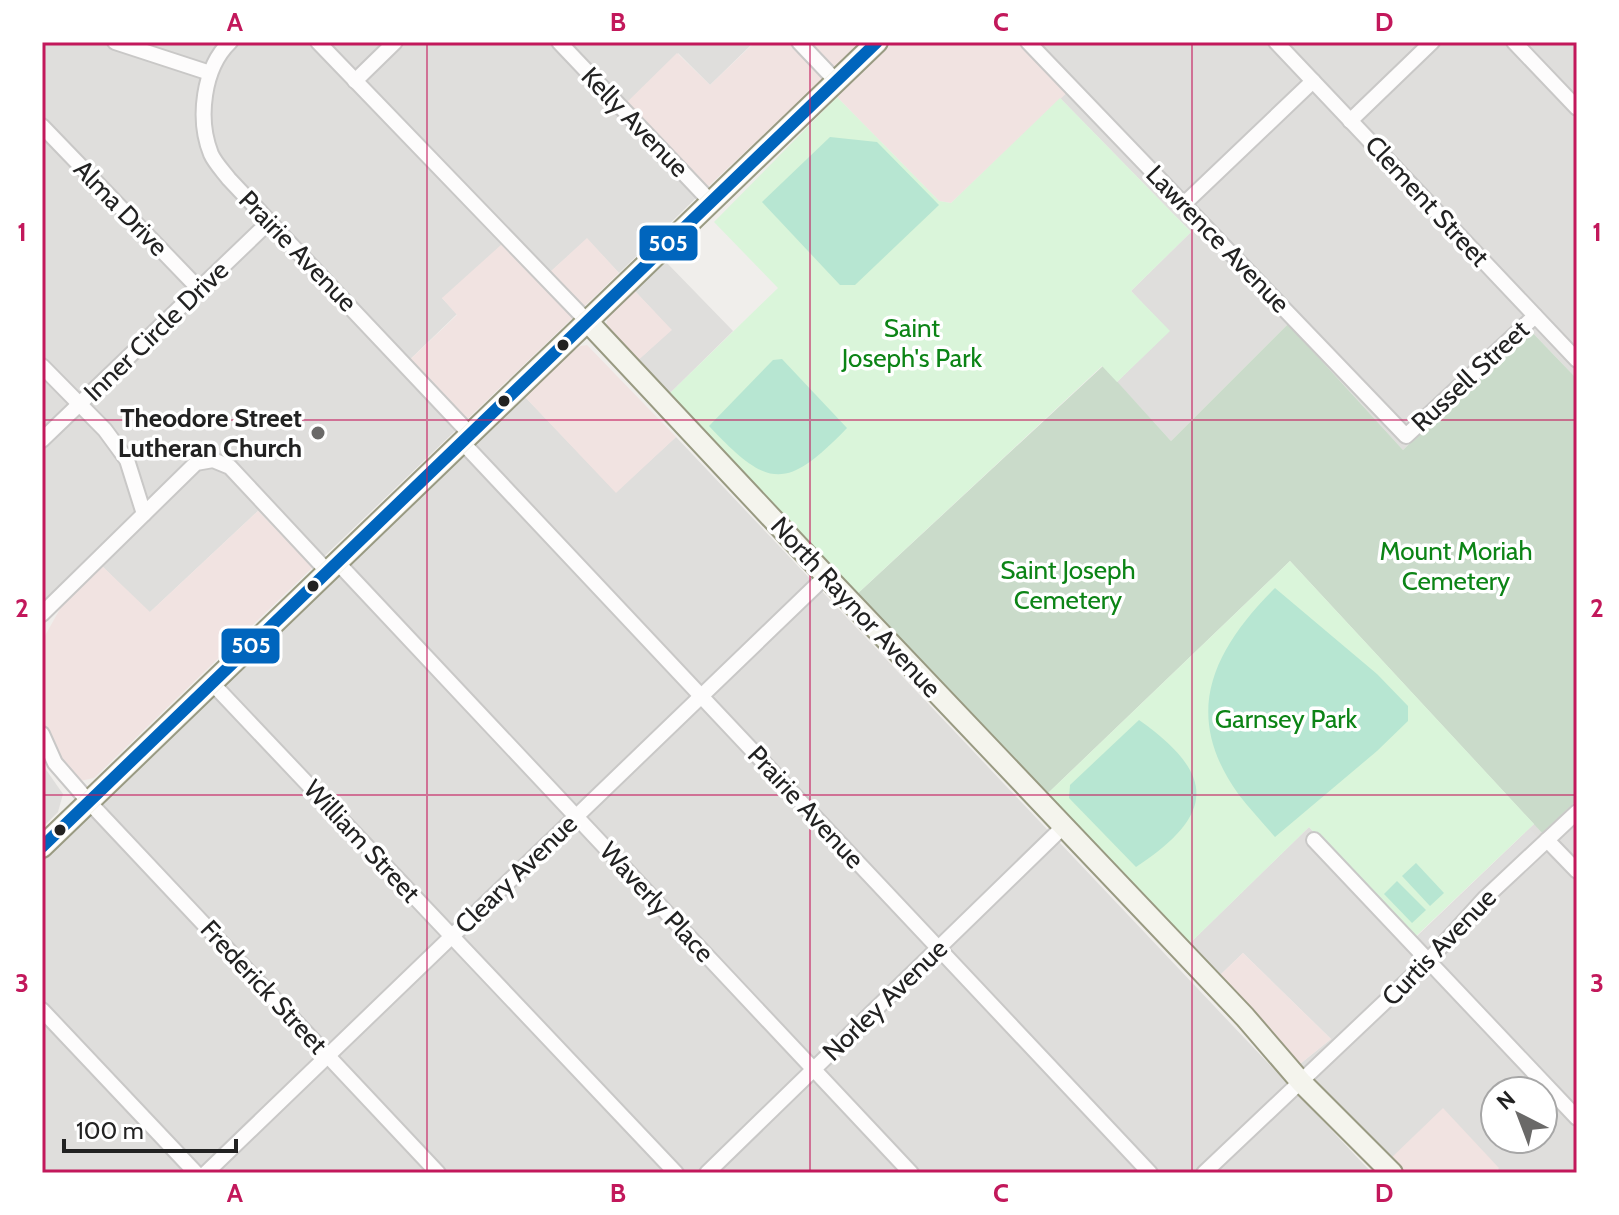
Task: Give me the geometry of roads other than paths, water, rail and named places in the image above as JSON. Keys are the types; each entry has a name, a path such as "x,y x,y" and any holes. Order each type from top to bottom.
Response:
{"main road":[{"path":"42,847 877,42"},
{"name":"North Raynor Avenue","path":"587,321 1245,1017 1301,1082 1392,1173"}],"street":[{"path":"115,42 210,73"},
{"name":"Prairie Avenue","path":"230,42 221,51 210,73 204,129 212,156 229,179 702,695 1150,1173"},
{"name":"North Raynor Avenue","path":"318,42 587,321"},
{"path":"355,81 395,42"},
{"name":"Kelly Avenue","path":"559,42 711,202"},
{"path":"799,42 836,81"},
{"name":"Lawrence Avenue","path":"1028,42 1406,436"},
{"name":"Clement Street","path":"1276,42 1576,358"},
{"path":"1350,121 1432,42"},
{"path":"1514,42 1577,108"},
{"path":"1184,204 1313,81"},
{"name":"Alma Drive","path":"42,126 200,290"},
{"name":"Inner Circle Drive","path":"42,440 270,221"},
{"name":"Russell Street","path":"1406,436 1535,316"},
{"path":"42,366 105,430 127,460 144,514 42,614"},
{"name":"Waverly Place","path":"144,514 196,463 213,460 230,467 577,815 911,1173"},
{"name":"Cleary Avenue","path":"206,1173 826,576"},
{"name":"William Street","path":"212,683 676,1173"},
{"name":"Frederick Street","path":"42,734 55,763 89,802 438,1173"},
{"name":"Curtis Avenue","path":"1204,1173 1427,962 1477,907 1577,812"},
{"name":"Norley Avenue","path":"707,1173 1064,826"},
{"path":"1314,840 1577,1118"},
{"path":"1547,840 1577,871"},
{"path":"42,1010 196,1173"}],"place":[{"name":"Theodore Street Lutheran Church","path":"318,433"}],"park label":[{"name":"Saint Joseph's Park","path":"912,343"},
{"name":"Mount Moriah Cemetery","path":"1456,566"},
{"name":"Saint Joseph Cemetery","path":"1068,585"},
{"name":"Garnsey Park","path":"1286,719"}]}
